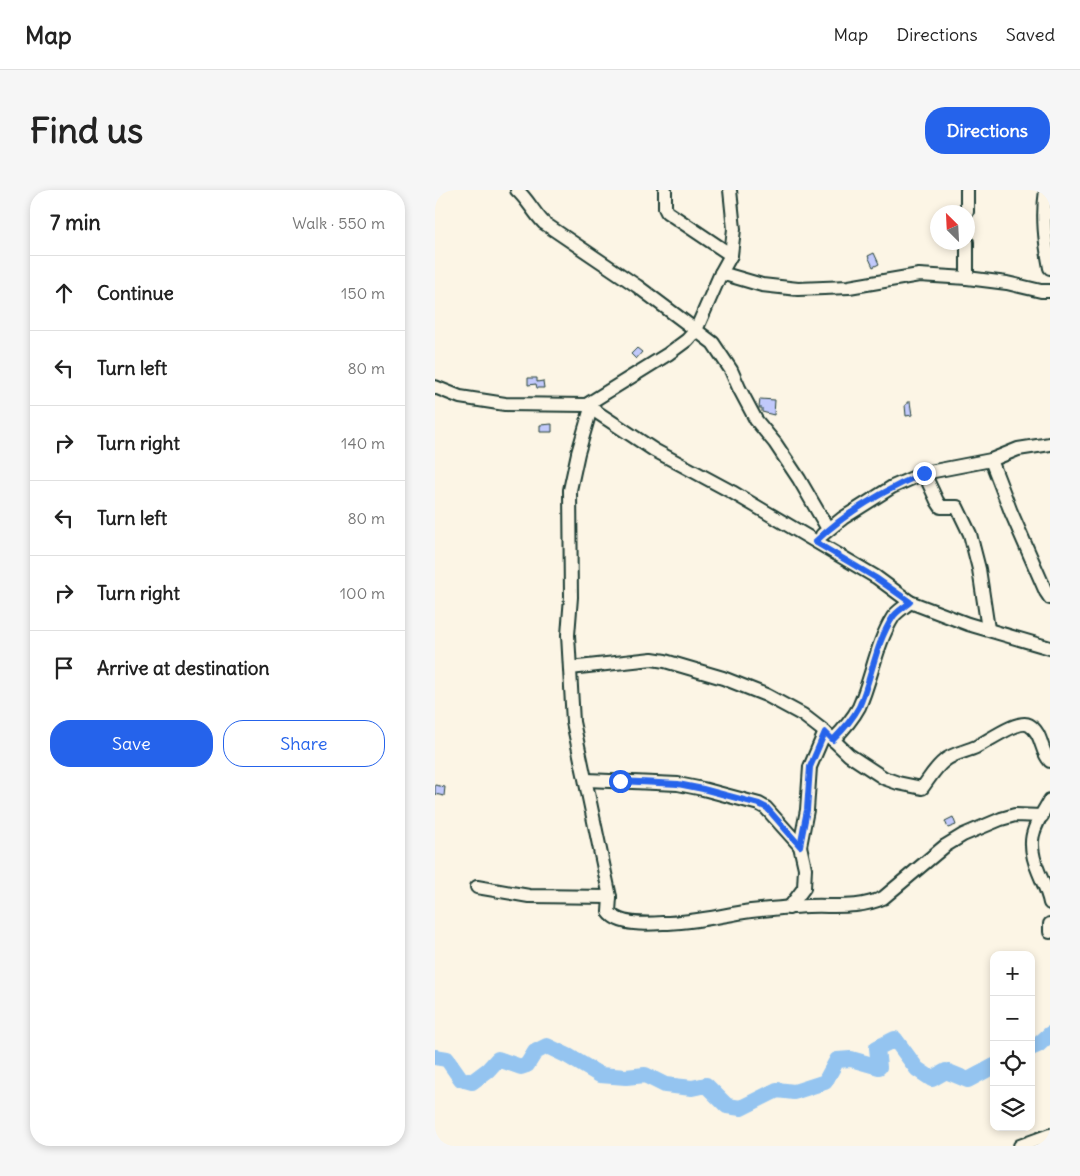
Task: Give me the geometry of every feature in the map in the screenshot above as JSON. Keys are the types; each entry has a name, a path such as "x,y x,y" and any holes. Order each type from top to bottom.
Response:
{"street":[{"path":"517,190 526,198 537,216 544,223 637,286 713,343 723,356 756,420 775,443 828,529"},
{"path":"665,190 665,208 667,212 731,255"},
{"path":"730,190 734,229 731,255 696,330 687,340 668,354 589,407 570,490 571,597 568,635 573,722 611,897 609,912 612,917 624,921 664,923 807,906 860,906 883,898 945,846 963,835 1015,815 1041,816"},
{"path":"967,190 967,205"},
{"path":"1046,190 1043,208 1044,234 1050,268"},
{"path":"967,250 967,278"},
{"path":"721,273 762,285 806,289 849,287 919,275 945,275 1050,291"},
{"path":"435,388 460,397 505,404 589,407 654,450 732,492 876,578 910,602 1050,648"},
{"path":"815,542 828,529 892,487 924,473 991,460 1018,449 1050,444"},
{"path":"991,460 1011,512 1050,598"},
{"path":"924,473 937,502 941,507 957,507 970,534 979,569 988,629"},
{"path":"789,908 804,888 805,868 800,846 807,810 810,767 829,736 846,727 859,707 878,651 892,619 896,613 910,602"},
{"path":"570,668 652,659 723,678 766,695 803,715 849,755 884,778 922,788 942,762 949,757 975,747 1011,728 1024,724 1028,725 1038,734 1047,758 1050,761"},
{"path":"587,780 678,784 759,804 767,808 800,846"},
{"path":"1050,800 1032,834 1031,847 1038,872 1050,902"},
{"path":"477,887 529,896 611,897"},
{"path":"1050,924 1050,932"},
{"path":"1020,1146 1050,1135"}],"building":[{"path":"874,253 879,264 873,267 868,256"},
{"path":"637,348 642,352 636,359 631,354"},
{"path":"528,378 537,378 537,382 543,381 544,388 537,388 536,384 528,385"},
{"path":"760,399 775,400 774,415 762,412 762,408 759,408"},
{"path":"907,402 910,402 912,415 906,416 905,405"},
{"path":"552,424 552,432 540,432 540,425"},
{"path":"435,785 445,787 444,796 435,794"},
{"path":"953,817 956,825 948,828 945,821"}],"waterway":[{"path":"1035,1046 1050,1034"},
{"path":"435,1057 447,1059 461,1079 472,1082 488,1070 498,1059 521,1067 527,1065 535,1052 547,1046 600,1075 626,1077 645,1075 665,1085 692,1088 706,1085 727,1106 741,1108 777,1090 794,1092 825,1082 837,1060 851,1059 879,1067 877,1048 895,1039 917,1069 932,1079 946,1071 968,1080 990,1068"}],"route":[{"path":"620,781 678,784 759,804 767,808 800,846 807,810 810,767 818,745 825,732 833,740 846,727 859,707 878,651 892,619 896,613 910,602 876,578 815,542 843,518 892,487 924,473"}]}
